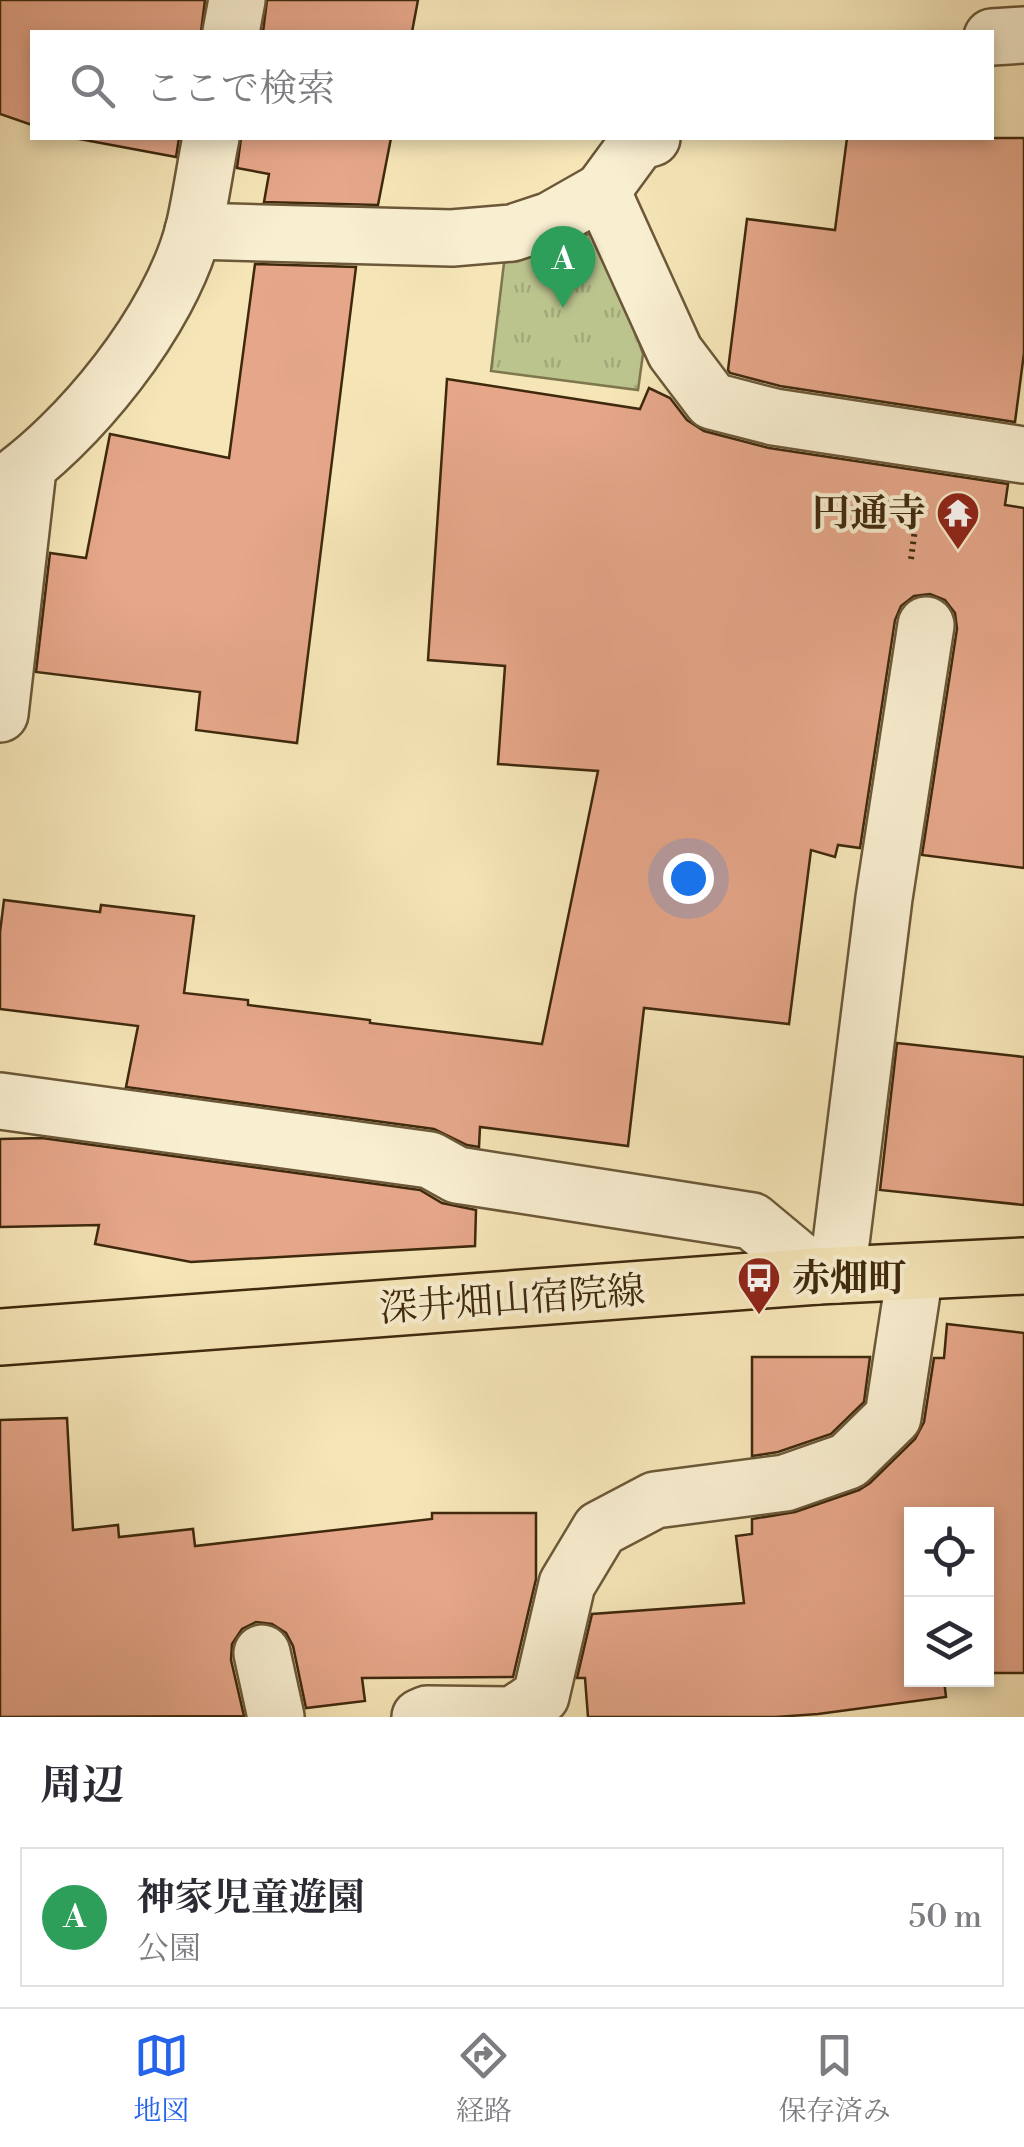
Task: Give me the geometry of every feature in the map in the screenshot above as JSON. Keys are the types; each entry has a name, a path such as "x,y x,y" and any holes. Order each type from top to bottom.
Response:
{"main road":[{"name":"深井畑山宿院線","path":"0,1337 827,1276 1024,1266"}],"street":[{"path":"231,30 238,0"},
{"path":"994,38 1024,35"},
{"path":"0,714 14,478 108,388 168,296 193,230 211,140"},
{"path":"193,230 452,238 512,232 551,220 602,191 638,142 645,140"},
{"path":"602,191 675,352 712,400 774,417 1024,455"},
{"path":"0,1101 430,1160 457,1175 752,1221 827,1276 926,625"},
{"path":"420,1717 513,1715 542,1696 567,1584 600,1529 656,1500 784,1484 848,1461 893,1417 915,1273"},
{"path":"262,1652 276,1717"}],"path":[{"path":"926,441 905,609 926,625"}],"green space":[{"path":"601,230 643,354 638,390 491,371 504,263"}],"building":[{"path":"0,0 205,0 201,30 30,30 30,124 0,114"},
{"path":"267,0 418,0 412,30 263,30"},
{"path":"1024,138 1024,353 1015,422 780,386 730,373 747,219 835,230 847,140"},
{"path":"85,140 179,140 176,157"},
{"path":"241,140 391,140 378,205 264,202 269,174 237,168"},
{"path":"255,264 356,267 297,743 196,730 200,692 36,672 50,553 86,558 110,434 229,458"},
{"path":"447,379 640,409 649,388 670,398 687,420 704,431 769,448 1008,484 1005,505 1024,508 1024,868 922,855 957,629 955,613 945,600 930,594 914,596 901,606 895,620 860,848 838,845 835,857 811,850 789,1024 644,1008 628,1146 480,1127 479,1147 434,1129 126,1087 138,1026 0,1009 4,900 100,912 101,905 194,916 184,993 248,1000 248,1005 370,1023 542,1044 598,771 498,764 505,666 428,660"},
{"path":"897,1043 1024,1057 1024,1205 880,1190"},
{"path":"42,1138 420,1190 442,1203 476,1210 475,1246 191,1262 95,1244 99,1225 0,1227 0,1139"},
{"path":"947,1324 1024,1333 1024,1673 994,1673 994,1507 904,1507 904,1687 945,1687 946,1697 776,1717 588,1717 585,1678 577,1678 592,1614 744,1603 736,1536 752,1534 752,1519 795,1512 870,1483 915,1439 924,1422 934,1358 944,1358"},
{"path":"752,1357 870,1357 864,1402 831,1434 778,1452 752,1456"},
{"path":"67,1418 73,1530 118,1525 119,1537 193,1529 195,1546 432,1519 432,1513 536,1513 536,1579 513,1677 362,1678 365,1701 306,1708 293,1646 286,1633 272,1624 256,1622 242,1629 232,1644 231,1660 244,1716 0,1717 0,1420"}],"place":[{"name":"神家児童遊園","path":"563,308"},
{"name":"円通寺","path":"958,551"},
{"name":"赤畑町","path":"759,1316"}]}
